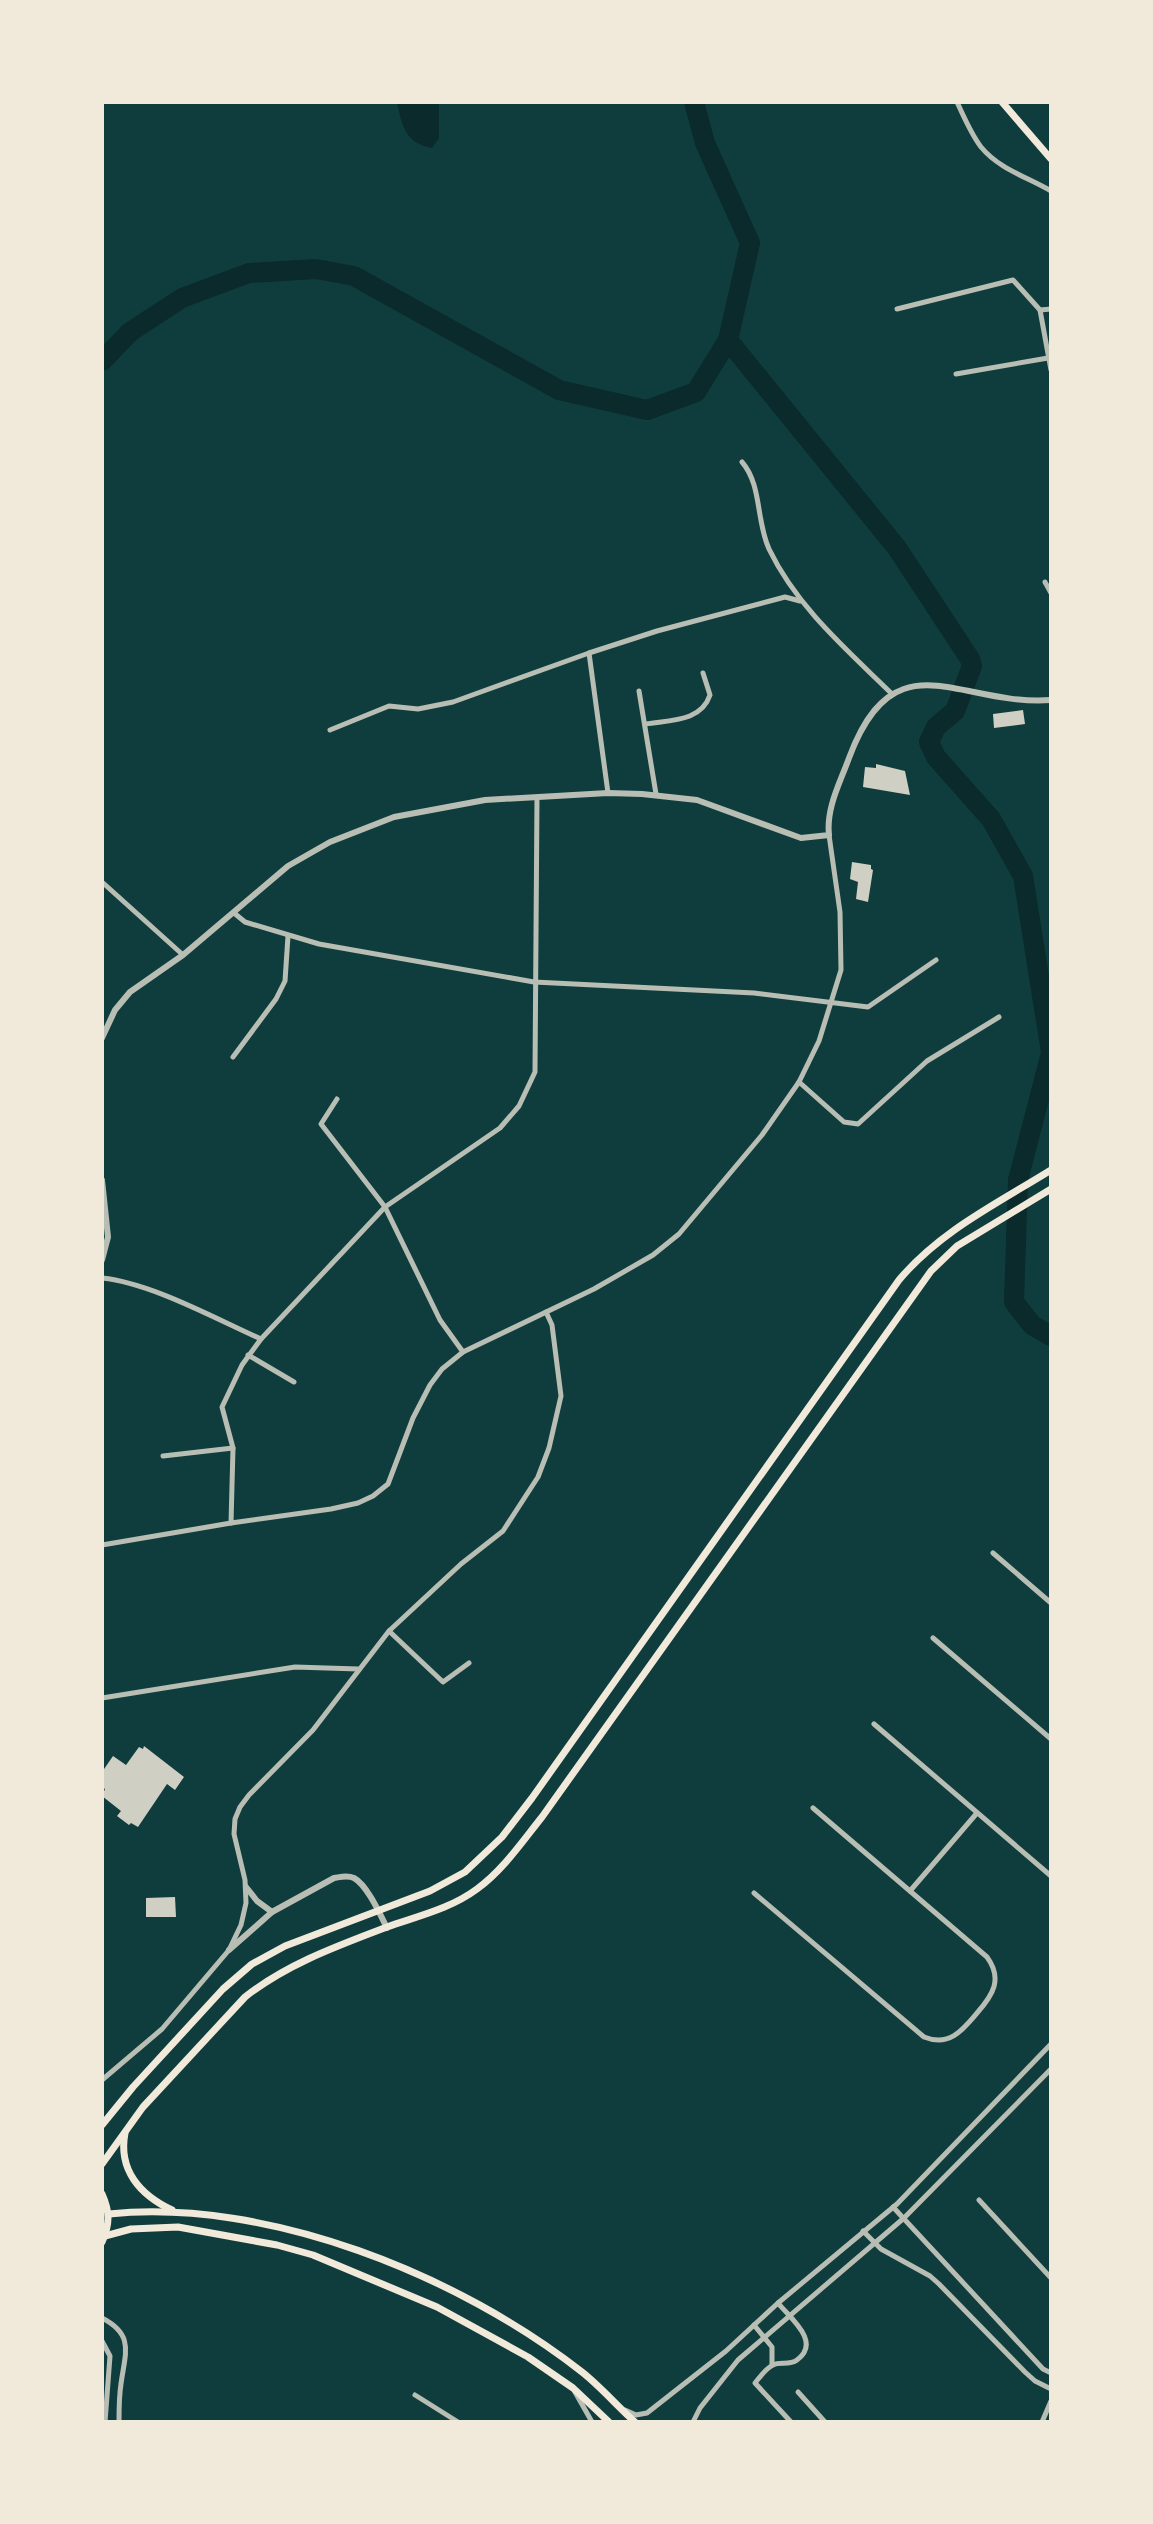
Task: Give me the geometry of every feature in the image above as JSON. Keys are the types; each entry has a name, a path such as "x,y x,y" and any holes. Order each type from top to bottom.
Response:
{"main road":[{"path":"1002,102 1051,159"},
{"path":"102,2125 133,2087 234,1979 277,1950 430,1891 465,1872 502,1837 899,1280 924,1252 944,1237 1051,1170"},
{"path":"102,2164 128,2125 234,2008 260,1984 296,1964 441,1910 476,1890 512,1855 910,1298 949,1253 1051,1189"},
{"path":"128,2125 122,2150 130,2176 155,2201 171,2210 311,2235 449,2290 552,2349 585,2374 635,2422"},
{"path":"102,2194 109,2214 104,2239"},
{"path":"109,2214 182,2212"},
{"path":"104,2239 131,2229 178,2227 277,2245 313,2255 437,2307 528,2357 573,2388 609,2422"}],"street":[{"path":"957,102 979,145 987,153 1000,165 1051,191"},
{"path":"897,309 1013,280 1040,310 1051,370"},
{"path":"1040,310 1051,309"},
{"path":"956,374 1048,358"},
{"path":"742,462 750,472 768,546 800,601 891,693"},
{"path":"1045,582 1051,593"},
{"path":"330,730 389,706 418,709 453,702 657,631 785,597 800,601"},
{"path":"589,653 608,793"},
{"path":"646,724 692,716 702,709 710,695 703,673"},
{"path":"102,1545 331,1509 373,1496 388,1484 413,1418 442,1369 463,1352 630,1270 679,1234 756,1144 799,1082 819,1041 841,970 840,912 828,815 857,738 872,712 891,693 929,685 1002,697 1051,700"},
{"path":"639,691 656,794"},
{"path":"102,1038 103,1029 130,992 183,955 288,866 330,842 394,817 485,800 608,793 656,794 697,800 801,838 829,835"},
{"path":"231,1523 233,1448 222,1407 248,1355 385,1207 500,1128 519,1106 535,1072 537,797"},
{"path":"102,882 183,955"},
{"path":"234,913 245,922 319,944 534,982 754,993 868,1007 936,960"},
{"path":"233,1057 276,999 285,981 288,936"},
{"path":"799,1082 844,1122 858,1124 927,1061 999,1017"},
{"path":"337,1099 321,1124 385,1207 440,1320 463,1352"},
{"path":"102,1180 108,1237 102,1260"},
{"path":"102,1278 121,1280 147,1289 261,1339"},
{"path":"229,1950 244,1915 246,1887 234,1834 240,1807 313,1730 389,1631 461,1564 503,1531 538,1477 549,1448 561,1396 552,1325 546,1312"},
{"path":"248,1355 294,1382"},
{"path":"163,1456 233,1448"},
{"path":"993,1553 1051,1603"},
{"path":"389,1631 443,1682 469,1663"},
{"path":"933,1638 1051,1739"},
{"path":"102,1698 295,1667 359,1669"},
{"path":"874,1724 1051,1876"},
{"path":"754,1893 917,2033 936,2041 949,2039 960,2033 990,1999 996,1983 994,1969 987,1957 813,1808"},
{"path":"910,1891 977,1813"},
{"path":"102,2080 162,2029 229,1950 272,1912 334,1878 354,1878 360,1883 387,1928"},
{"path":"246,1887 257,1901 272,1912"},
{"path":"618,2406 636,2415 647,2413 726,2351 893,2207 1051,2044"},
{"path":"693,2422 705,2400 738,2360 904,2218 1051,2069"},
{"path":"979,2200 1051,2278"},
{"path":"893,2207 1043,2369 1051,2373"},
{"path":"863,2231 881,2249 930,2276 1025,2372 1051,2389"},
{"path":"778,2303 806,2336 807,2344 794,2362 772,2365 755,2383 791,2422"},
{"path":"102,2318 115,2325 126,2340 119,2422"},
{"path":"754,2325 772,2347 772,2365"},
{"path":"102,2341 110,2356 105,2422"},
{"path":"573,2388 592,2422"},
{"path":"798,2392 825,2422"},
{"path":"415,2395 458,2422"},
{"path":"1042,2422 1051,2401"}],"water":[{"path":"397,102 439,102 439,138 432,148 410,138 403,126"}],"building":[{"path":"1023,710 1025,724 994,728 993,714"},
{"path":"876,764 905,771 910,795 863,787 865,767 876,768"},
{"path":"852,862 871,865 873,870 868,902 856,899 858,882 850,879"},
{"path":"144,1746 184,1777 175,1790 167,1784 138,1827 129,1825 117,1816 121,1811 102,1796 105,1789 102,1787 102,1772 113,1756 126,1765 139,1747 143,1749"},
{"path":"175,1897 176,1917 146,1917 146,1898"}],"waterway":[{"path":"102,361 130,332 182,298 249,273 316,269 354,276 559,390 647,410 696,392 728,340 750,243 705,143 694,102"},
{"path":"728,340 897,548 970,659 972,666 955,711 936,727 929,742 936,757 991,819 1023,876 1051,1052"},
{"path":"1051,1053 1018,1180 1014,1302 1032,1325 1051,1336"}]}
